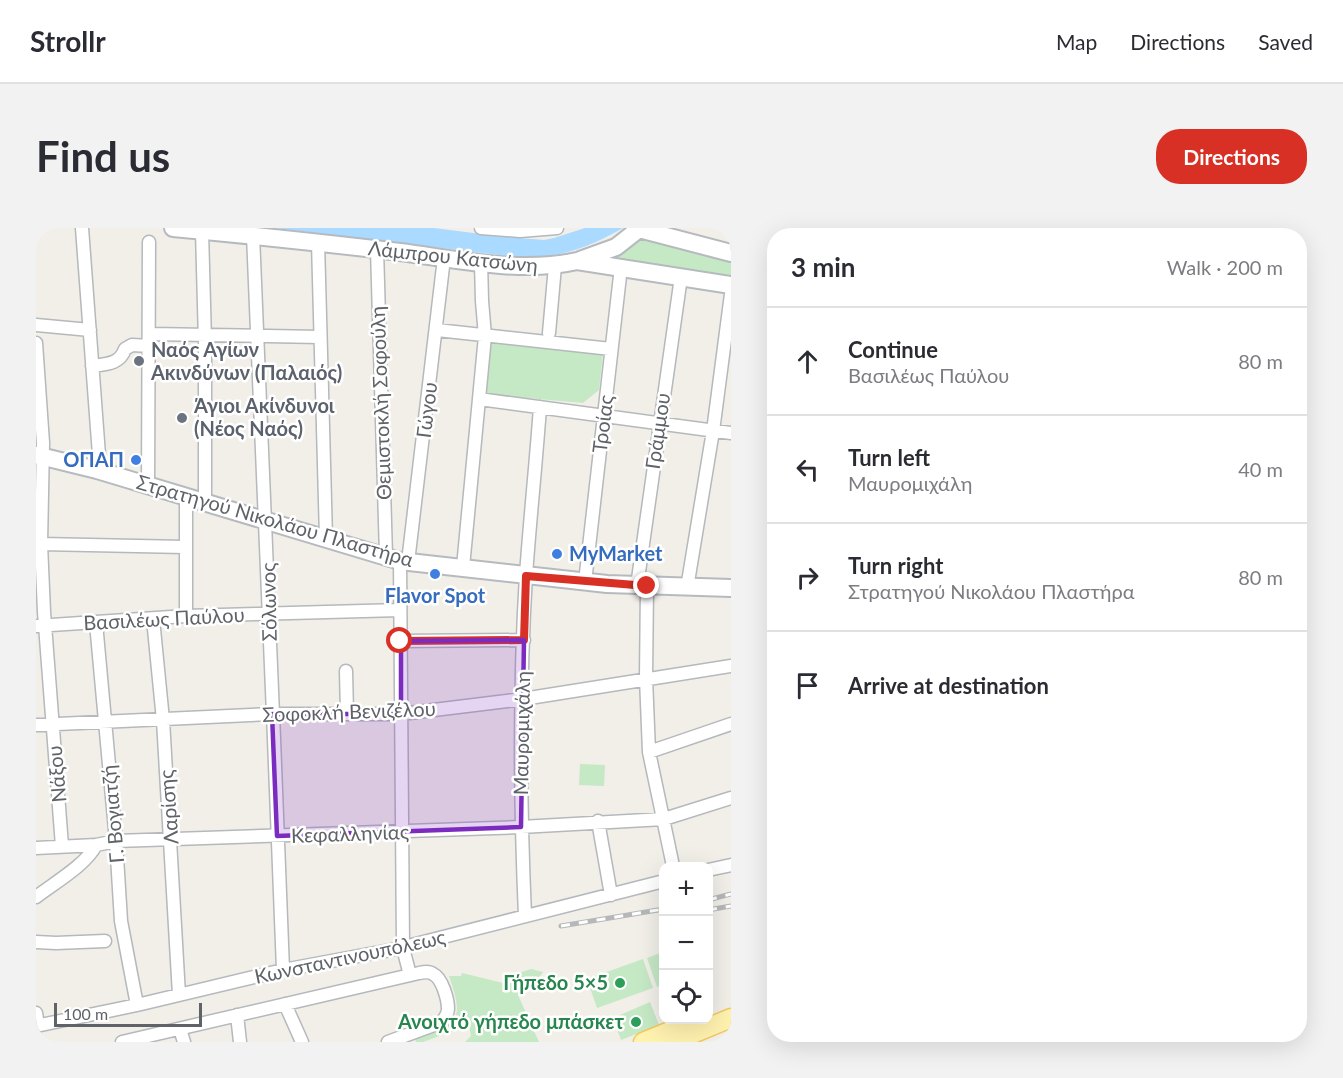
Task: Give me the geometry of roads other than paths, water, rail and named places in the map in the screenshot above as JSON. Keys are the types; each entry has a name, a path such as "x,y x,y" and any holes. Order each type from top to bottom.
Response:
{"main road":[{"path":"713,1013 731,1005"},
{"path":"673,1042 731,1018"},
{"path":"643,1042 687,1024"}],"street":[{"path":"82,228 99,455 97,470"},
{"name":"Λάμπρου Κατσώνη","path":"173,228 214,230 481,262 555,266 577,261 731,285"},
{"path":"482,228 520,231 557,228"},
{"path":"577,261 616,247 639,228 731,253"},
{"path":"205,502 205,342 203,336 214,230"},
{"name":"Σόλωνος","path":"253,235 267,521 272,714 283,970"},
{"path":"148,486 149,242"},
{"path":"318,242 326,538"},
{"name":"Θεμιστοκλή Σοφούλη","path":"377,249 398,559"},
{"name":"Γώγου","path":"398,559 437,330 444,258"},
{"path":"463,567 485,336 481,262"},
{"path":"549,333 555,266"},
{"name":"Τροίας","path":"585,582 621,267"},
{"name":"Γράμμου","path":"672,862 650,752 642,586 659,423 681,277"},
{"path":"687,588 713,431 731,294"},
{"path":"36,325 90,330"},
{"path":"437,330 612,349"},
{"path":"92,366 117,361 122,357 125,349 150,340 203,336 320,337"},
{"name":"Νάξου","path":"36,343 43,443 39,456 40,626 53,725 62,846"},
{"path":"479,399 731,433"},
{"name":"Μαυρομιχάλη","path":"525,916 521,827 524,640 526,576 540,407"},
{"name":"Στρατηγού Νικολάου Πλαστήρα","path":"39,456 97,470 398,559 585,582 687,588 731,588"},
{"path":"186,497 186,616"},
{"path":"41,544 185,547"},
{"path":"398,559 403,948 410,975"},
{"name":"Βασιλέως Παύλου","path":"40,626 186,616 400,610"},
{"name":"Λαρίσης","path":"153,620 163,720 179,995"},
{"name":"Γ. Βογιατζή","path":"96,623 121,921 137,1005"},
{"path":"400,641 524,640"},
{"name":"Σοφοκλή Βενιζέλου","path":"36,725 272,714 401,714 523,699 731,666"},
{"path":"346,671 347,714"},
{"path":"650,752 731,724"},
{"name":"Κεφαλληνίας","path":"36,848 96,845 116,841 402,832 664,819 731,798"},
{"path":"598,822 611,895"},
{"path":"36,897 82,862 92,853 96,845"},
{"path":"713,869 731,865"},
{"name":"Κωνσταντινουπόλεως","path":"37,1021 137,1005 283,970 403,948 659,882"},
{"path":"36,942 56,944 105,941"},
{"name":"Κωνσταντινουπόλεως","path":"128,1041 410,975 426,972 435,974 441,982 448,1009 446,1017 442,1022 388,1042"},
{"path":"285,1004 302,1042"},
{"path":"237,1015 240,1042"},
{"path":"180,1029 184,1042"}],"water":[{"path":"275,228 434,228 544,240 585,228 623,228 576,250 551,256 524,258"}],"railway":[{"path":"713,899 731,894"},
{"path":"713,909 731,906"},
{"path":"561,926 659,910"}],"place":[{"name":"Ναός Αγίων Ακινδύνων (Παλαιός)","path":"139,361"},
{"name":"Άγιοι Ακίνδυνοι (Νέος Ναός)","path":"182,418"},
{"name":"ΟΠΑΠ","path":"136,460"},
{"name":"MyMarket","path":"557,554"},
{"name":"Flavor Spot","path":"435,574"},
{"name":"Γήπεδο 5×5","path":"620,983"},
{"name":"Ανοιχτό γήπεδο μπάσκετ","path":"636,1022"}]}
